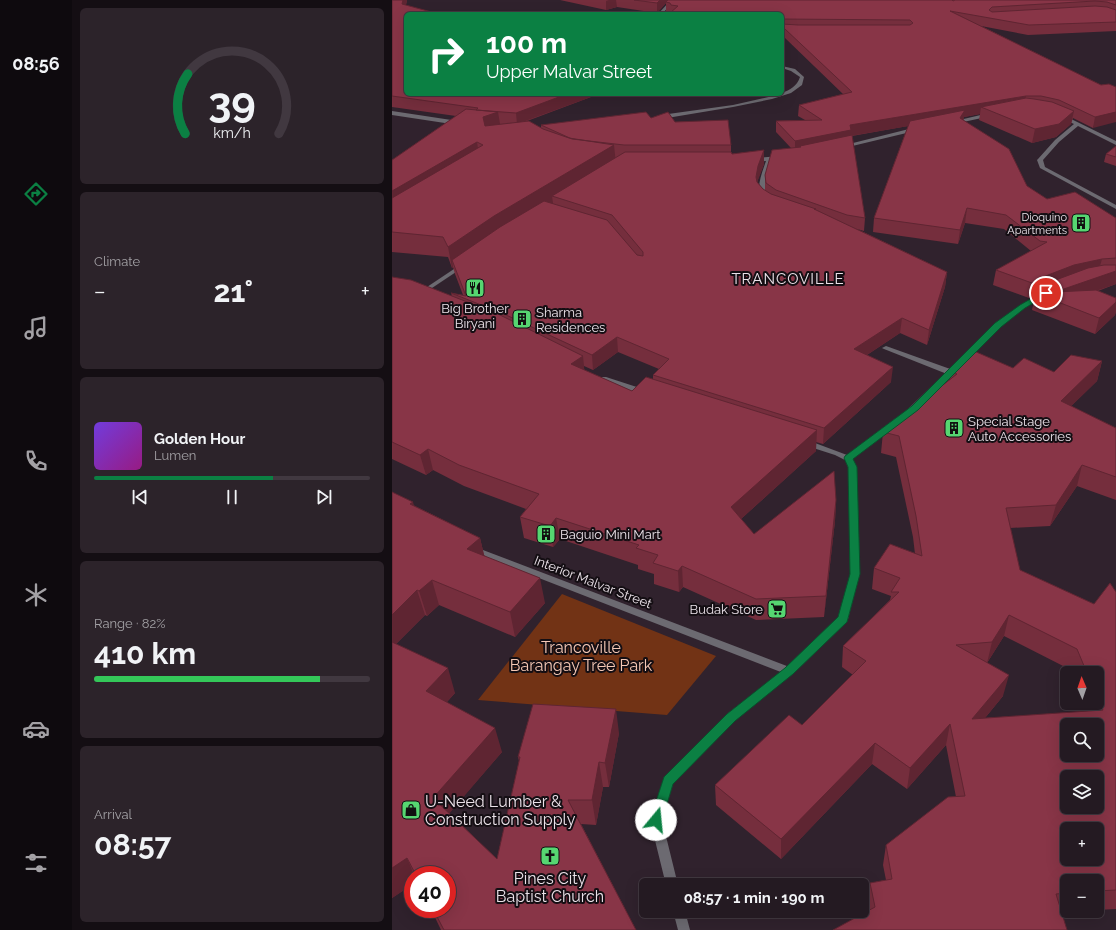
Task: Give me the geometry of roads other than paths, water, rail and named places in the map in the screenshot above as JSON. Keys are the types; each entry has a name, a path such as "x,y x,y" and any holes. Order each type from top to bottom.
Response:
{"street":[{"path":"661,12 673,0"},
{"path":"784,68 799,74 802,77 800,84 789,92 784,93"},
{"path":"654,118 734,106 773,96"},
{"path":"392,113 466,124"},
{"path":"1055,113 1076,125 1116,143"},
{"path":"948,122 995,114"},
{"path":"1076,125 1056,141 1040,160 1043,168 1116,207"},
{"path":"835,148 926,127"},
{"path":"749,161 769,160 784,157"},
{"path":"768,202 763,199 761,192 764,174 769,160"},
{"path":"418,296 468,261"},
{"path":"848,458 915,408 998,325 1022,307 1049,291"},
{"path":"886,348 950,372"},
{"path":"597,377 648,393"},
{"path":"670,878 656,820 668,781 731,717 789,671 843,619 855,574 852,467 848,458 838,453 802,442"},
{"name":"Interior Malvar Street","path":"467,546 481,553 789,671"},
{"path":"681,918 684,930"}],"place":[{"name":"Dioquino Apartments","path":"1081,223"},
{"name":"Big Brother Biryani","path":"475,288"},
{"name":"Sharma Residences","path":"522,319"},
{"name":"Special Stage Auto Accessories","path":"954,428"},
{"name":"Baguio Mini Mart","path":"546,534"},
{"name":"Budak Store","path":"777,609"},
{"name":"U-Need Lumber & Construction Supply","path":"411,810"},
{"name":"Pines City Baptist Church","path":"550,856"}],"district":[{"name":"TRANCOVILLE","path":"788,279"}],"park label":[{"name":"Trancoville Barangay Tree Park","path":"581,656"}]}
